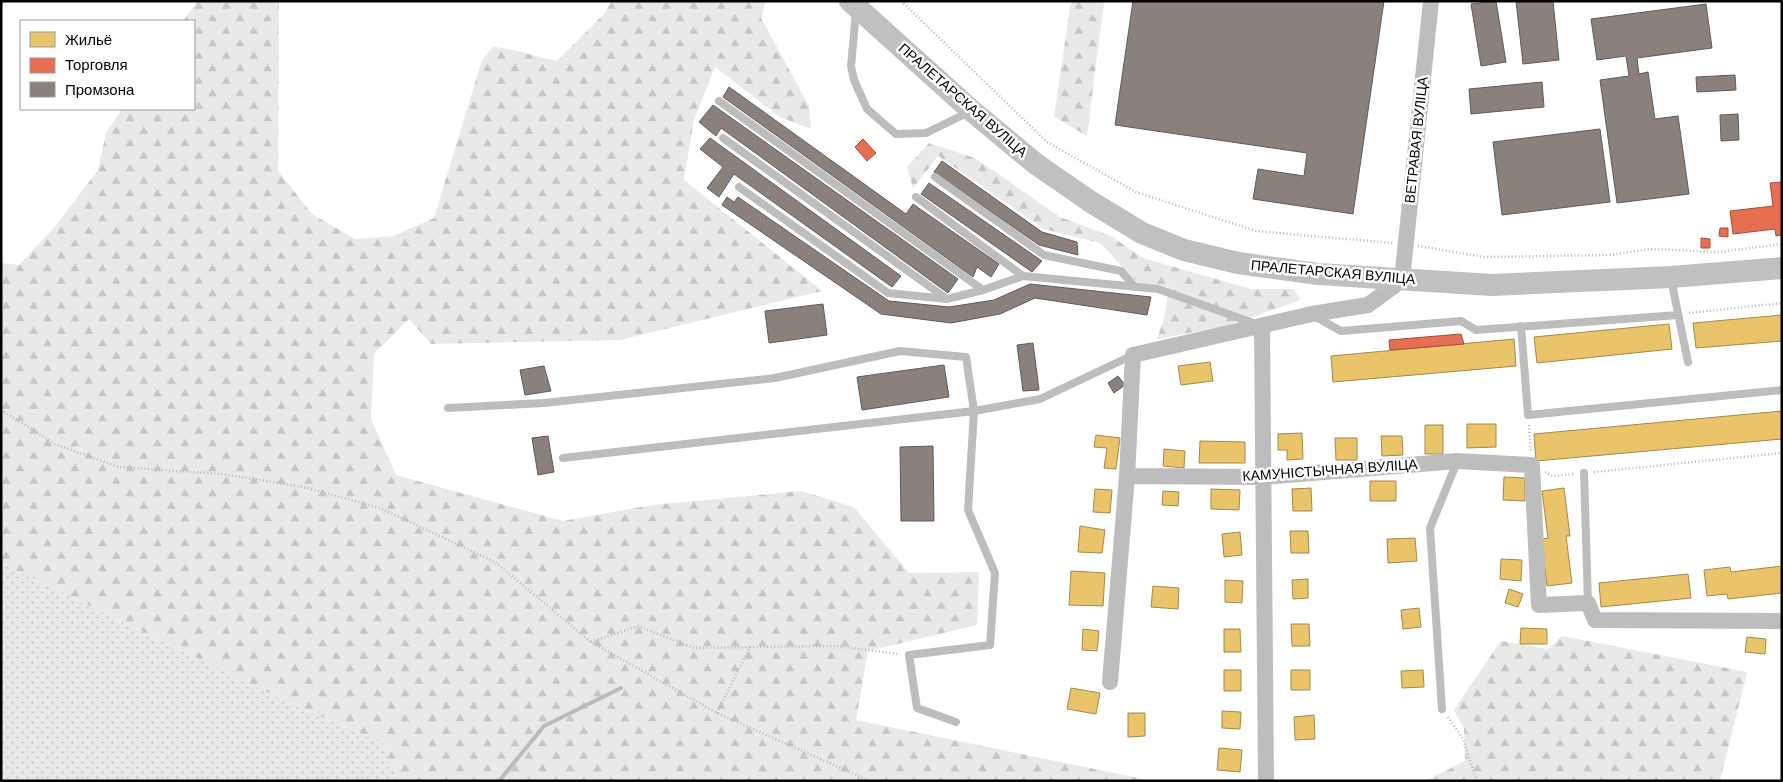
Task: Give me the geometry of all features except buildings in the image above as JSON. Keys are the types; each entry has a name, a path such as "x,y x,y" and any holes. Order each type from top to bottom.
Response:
{"main road":[{"name":"ПРАЛЕТАРСКАЯ ВУЛІЦА","path":"853,4 972,111 1036,164 1090,202 1142,233 1184,250 1238,263 1318,274 1492,285 1671,277 1782,268"}],"street":[{"name":"ВЕТРАВАЯ ВУЛІЦА","path":"1402,280 1431,1"},
{"path":"1110,682 1128,476 1133,355 1312,314 1368,305 1402,280"},
{"path":"1262,326 1266,781"},
{"name":"КАМУНІСТЫЧНАЯ ВУЛІЦА","path":"1128,476 1264,477 1457,461 1532,465"},
{"path":"1532,465 1539,605 1588,604 1595,620 1782,621"}],"lane":[{"path":"853,4 851,66 854,80 867,109 896,134 926,133 972,111"},
{"path":"719,101 983,290"},
{"path":"723,138 947,299"},
{"path":"935,177 1044,255 1121,271 1135,287"},
{"path":"739,187 888,293 947,299 983,290 1023,276 1158,289 1262,326"},
{"path":"916,197 1023,276"},
{"path":"1671,277 1688,362"},
{"path":"1312,314 1341,331 1461,321 1476,330 1678,314"},
{"path":"1521,326 1528,415 1782,390"},
{"path":"448,408 544,403 775,378 900,351 966,357 974,411 968,510 994,573 990,645 909,655 917,708 956,722"},
{"path":"563,458 974,411 1040,399 1133,355"},
{"path":"1442,709 1430,528 1457,461"},
{"path":"1584,473 1588,604"}],"path":[{"path":"901,1 1047,142 1136,192 1256,231 1406,244 1485,257 1609,254 1650,250 1719,252 1782,244"},
{"path":"1678,314 1782,302"},
{"path":"1,410 55,444 118,467 221,474 303,487 380,508 494,562 591,642 717,713 870,781"},
{"path":"1528,415 1532,465 1553,476 1782,453"},
{"path":"591,642 638,626 694,648 836,646 909,655"},
{"path":"717,713 750,647"},
{"path":"1442,709 1463,739 1477,781"}],"green space":[{"path":"198,1 279,1 278,171 312,214 355,239 393,236 434,218 482,60 493,47 557,61 604,14 612,1 766,1 761,18 809,106 811,129 780,117 715,67 694,120 684,180 822,291 620,340 431,344 409,319 374,354 371,419 396,475 563,521 652,505 801,491 854,507 909,573 979,572 977,625 868,651 856,720 1153,781 399,781 383,743 296,706 1,563 1,263 19,265 54,228 98,170 106,133 121,110 195,110 195,20 184,20"},
{"path":"1071,1 1104,1 1087,136 1054,117"},
{"path":"929,143 975,158 1060,217 1111,236 1143,258 1251,289 1294,289 1301,300 1226,326 1157,339 1164,319 1169,287 1139,284 1100,243 1044,229 938,156 913,188 907,167"},
{"path":"1,563 296,706 383,743 399,781 1,781"},
{"path":"1562,636 1747,672 1720,781 1425,781 1465,761 1464,728 1454,710 1501,641 1548,649"}],"waterway":[{"path":"499,781 544,726 621,688"}]}
